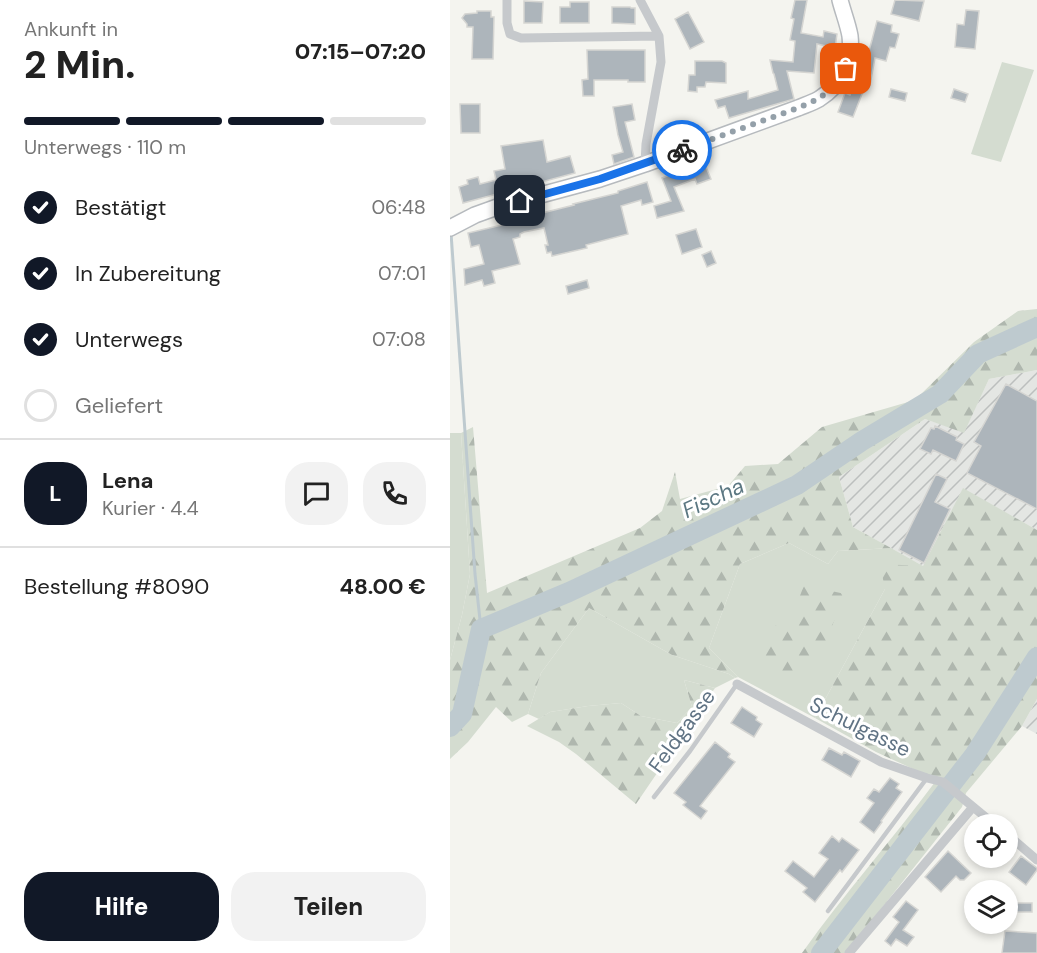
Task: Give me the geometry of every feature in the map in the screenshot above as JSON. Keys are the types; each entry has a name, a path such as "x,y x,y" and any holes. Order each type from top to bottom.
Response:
{"main road":[{"path":"454,226 500,206 600,179 645,164 818,99 836,86 846,69 850,54 850,35 840,0"}],"street":[{"path":"507,0 507,23 510,34 521,38 659,36"},
{"path":"640,0 659,36 662,62 646,144 645,164"},
{"name":"Schulgasse","path":"737,684 881,762 943,782 982,814"},
{"path":"849,953 973,807"},
{"path":"1018,844 1037,860"}],"lane":[{"name":"Feldgasse","path":"654,797 737,684"},
{"path":"828,911 927,778"}],"shaded area":[{"path":"1037,370 1037,530 963,489 923,566 853,527 839,477 925,419 964,432 989,379"},
{"path":"1037,699 1037,734 1022,726"}],"green space":[{"path":"1002,62 1034,70 1001,162 971,154"},
{"path":"1037,309 1037,322 1035,323 1037,370 989,379 964,433 925,419 839,477 853,527 891,548 838,551 828,564 789,543 740,564 709,648 738,677 735,678 672,655 589,608 541,673 528,714 512,722 496,707 468,742 450,759 450,660 470,574 461,433 473,427 487,593 640,528 662,511 675,472 680,499 728,486 745,466 778,464 822,427 915,400 974,342 1018,311"},
{"path":"450,433 461,433 470,574 450,660"},
{"path":"963,488 1037,530 1037,699 1022,726 966,793 962,807 846,953 802,953 935,782 933,778 876,752 815,718 885,589 880,564 923,566"},
{"path":"789,543 828,564 838,551 891,548 923,566 885,589 815,718 738,677 709,648 740,564"},
{"path":"804,585 845,594 817,663 807,674 771,674 762,653 776,625 791,620"},
{"path":"589,608 672,655 735,678 715,688 684,680 692,707 677,723 641,716 621,703 550,712 539,719 528,714 541,673"},
{"path":"684,680 715,688 636,804 576,754 559,742 527,726 550,712 621,703 641,716 677,723 692,707"}],"building":[{"path":"795,0 807,0 801,33 823,37 824,31 837,34 835,48 817,44 814,73 787,71 794,99 729,118 725,106 718,108 715,100 748,91 748,99 778,90 770,60 793,62 795,41 790,40"},
{"path":"895,0 924,1 919,21 891,14"},
{"path":"524,1 543,2 542,23 524,23"},
{"path":"570,2 589,2 589,23 560,23 560,7 570,7"},
{"path":"612,7 635,8 635,24 612,23"},
{"path":"966,10 979,11 975,49 955,47 957,24 964,25"},
{"path":"477,11 491,11 491,17 494,17 493,59 472,59 473,27 467,27 462,18 465,14 477,13"},
{"path":"688,12 704,42 690,49 675,19"},
{"path":"877,21 892,25 891,32 899,34 895,48 890,47 886,61 875,58 870,85 866,84 853,117 838,112 845,93 850,95 853,86 855,87 859,69 864,70"},
{"path":"587,50 645,50 645,82 594,80 594,96 583,96 582,80 588,79"},
{"path":"695,61 726,63 726,83 706,82 705,87 697,87 697,92 688,91 689,75 695,75"},
{"path":"891,89 907,93 905,101 889,97"},
{"path":"954,89 968,94 965,102 951,98"},
{"path":"460,104 480,104 480,133 461,133"},
{"path":"632,104 635,120 625,122 634,157 614,164 612,155 623,152 613,107"},
{"path":"543,140 547,162 570,156 575,173 463,203 459,187 468,184 467,180 478,177 480,184 496,180 494,171 505,169 501,146"},
{"path":"704,162 711,179 697,184 695,179 674,187 684,211 657,218 654,206 671,201 662,178"},
{"path":"647,182 653,202 642,205 641,200 621,206 628,234 586,245 587,248 552,256 551,252 547,253 545,245 548,245 544,228 524,232 520,234 520,237 513,239 520,264 492,271 495,283 484,286 482,280 465,285 464,269 484,264 479,245 471,247 468,233 618,193 618,191"},
{"path":"696,229 702,247 682,254 676,235"},
{"path":"711,251 716,263 707,267 702,255"},
{"path":"587,280 589,288 568,294 566,286"},
{"path":"1006,384 1037,401 1037,509 967,473 981,446 974,442"},
{"path":"935,426 957,437 956,440 964,444 956,461 933,450 931,454 920,449 931,428 934,429"},
{"path":"936,474 947,479 935,502 950,509 924,563 899,550"},
{"path":"742,707 757,717 756,720 762,724 754,737 731,723"},
{"path":"715,742 730,754 728,757 735,762 700,806 707,811 701,819 683,805 686,802 674,793"},
{"path":"829,748 842,755 844,752 860,761 851,777 822,760"},
{"path":"890,778 899,784 896,788 902,792 874,833 860,822 874,803 867,798 874,789 879,792"},
{"path":"832,836 839,842 842,838 859,850 815,902 803,892 807,888 785,871 793,861 814,877 828,859 819,853"},
{"path":"948,851 971,873 964,880 956,876 941,892 925,877"},
{"path":"1021,856 1037,868 1026,885 1009,872 1012,868 1018,868 1018,860"},
{"path":"906,901 918,910 903,930 914,937 907,946 896,939 891,946 885,941 899,922 893,917"},
{"path":"1018,903 1032,903 1032,912 1018,912"},
{"path":"1037,933 1037,953 1002,953 1005,934"}],"waterway":[{"path":"451,233 475,574 481,629"},
{"name":"Fischa","path":"450,727 462,714 481,629 569,592 797,485 862,441 940,394 978,354 1037,327"},
{"name":"Fischa","path":"821,953 975,754 1037,657"}],"way so far":[{"path":"682,150 818,99 836,86 846,69"}],"route":[{"path":"520,201 600,179 682,150"}]}
